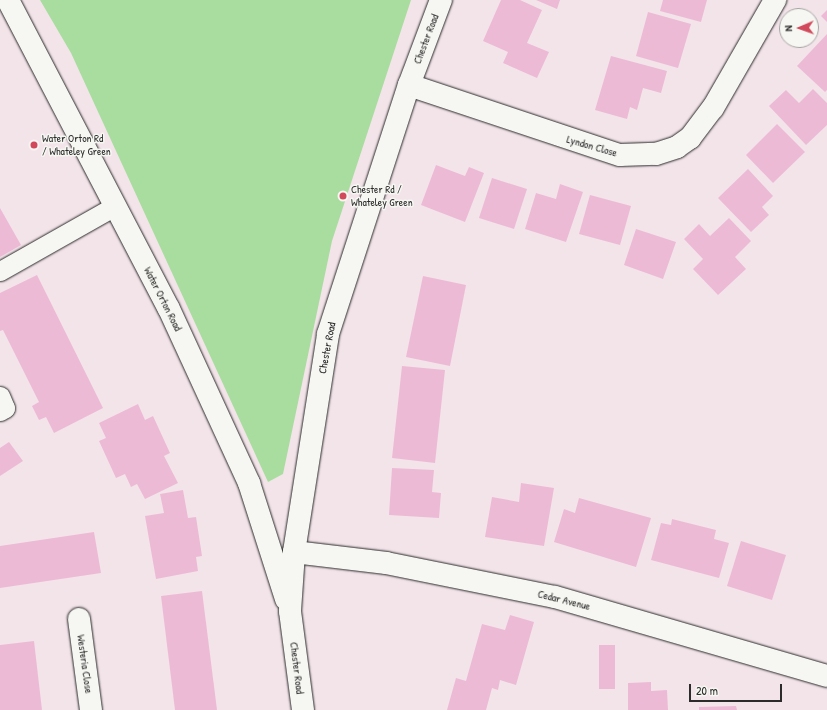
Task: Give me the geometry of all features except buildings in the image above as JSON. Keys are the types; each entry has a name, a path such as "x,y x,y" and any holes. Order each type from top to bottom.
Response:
{"main road":[{"name":"Water Orton Road","path":"8,0 169,309 249,484 270,544 290,611"},
{"name":"Chester Road","path":"303,710 290,611 294,552 328,334 409,85 441,0"},
{"name":"Lyndon Close","path":"409,85 620,154 656,154 677,147 690,138 714,108 775,0"},
{"name":"Cedar Avenue","path":"294,552 386,563 556,597 827,676"},
{"name":"Westeria Close","path":"79,619 91,710"}],"lane":[{"path":"0,271 115,206"},
{"path":"0,396 5,408 0,411"}],"green space":[{"path":"40,0 411,0 332,241 283,474 268,482 71,53"}],"place":[{"name":"Water Orton Rd / Whateley Green","path":"34,145"},
{"name":"Chester Rd / Whateley Green","path":"343,196"}]}
